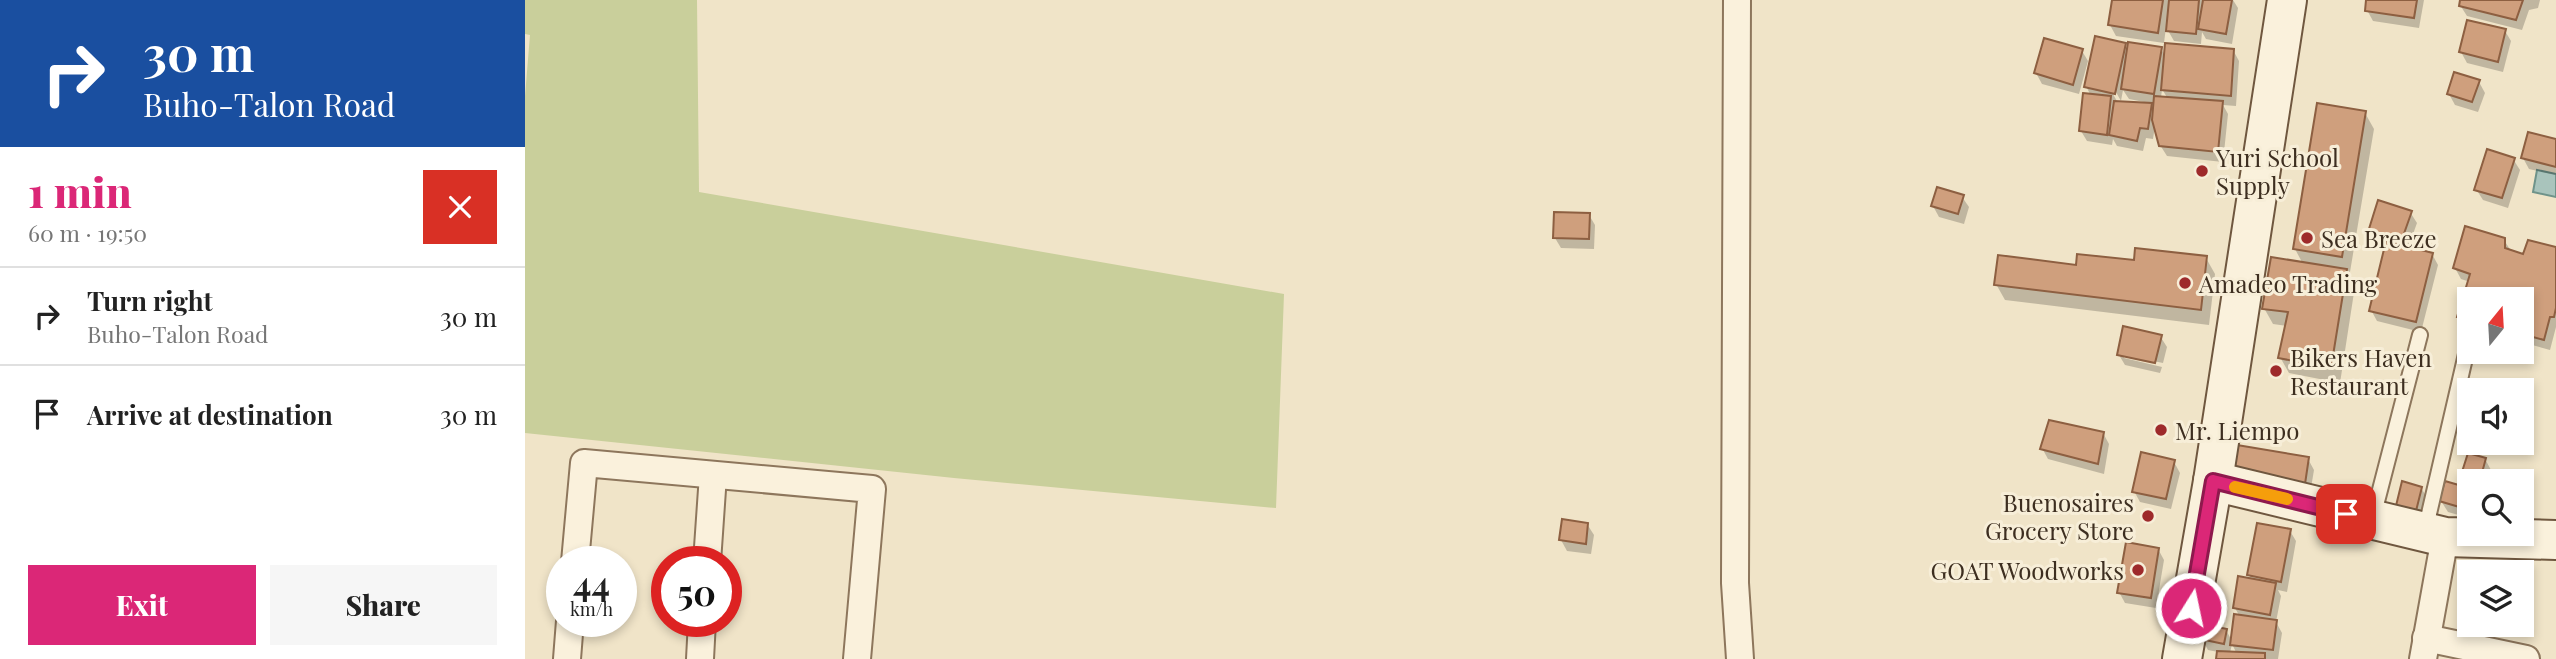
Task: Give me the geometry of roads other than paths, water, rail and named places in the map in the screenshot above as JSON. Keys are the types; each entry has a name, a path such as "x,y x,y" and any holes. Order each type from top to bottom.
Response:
{"main road":[{"path":"2182,659 2213,481 2287,0"},
{"path":"2213,481 2435,535 2556,540"}],"street":[{"path":"1737,0 1735,583 1740,659"},
{"path":"576,546 584,464 872,489 857,659"},
{"path":"708,546 713,475"},
{"path":"2435,535 2425,648 2526,659"},
{"path":"567,659 569,637"},
{"path":"699,659 701,637"}],"lane":[{"path":"2372,520 2420,335"},
{"path":"2435,535 2465,364"}],"water":[{"path":"2537,170 2556,174 2556,197 2533,192"}],"place":[{"name":"Yuri School Supply","path":"2202,171"},
{"name":"Sea Breeze","path":"2307,238"},
{"name":"Amadeo Trading","path":"2185,283"},
{"name":"Bikers Haven Restaurant","path":"2276,371"},
{"name":"Mr. Liempo","path":"2161,430"},
{"name":"Buenosaires Grocery Store","path":"2148,516"},
{"name":"GOAT Woodworks","path":"2138,570"}]}
